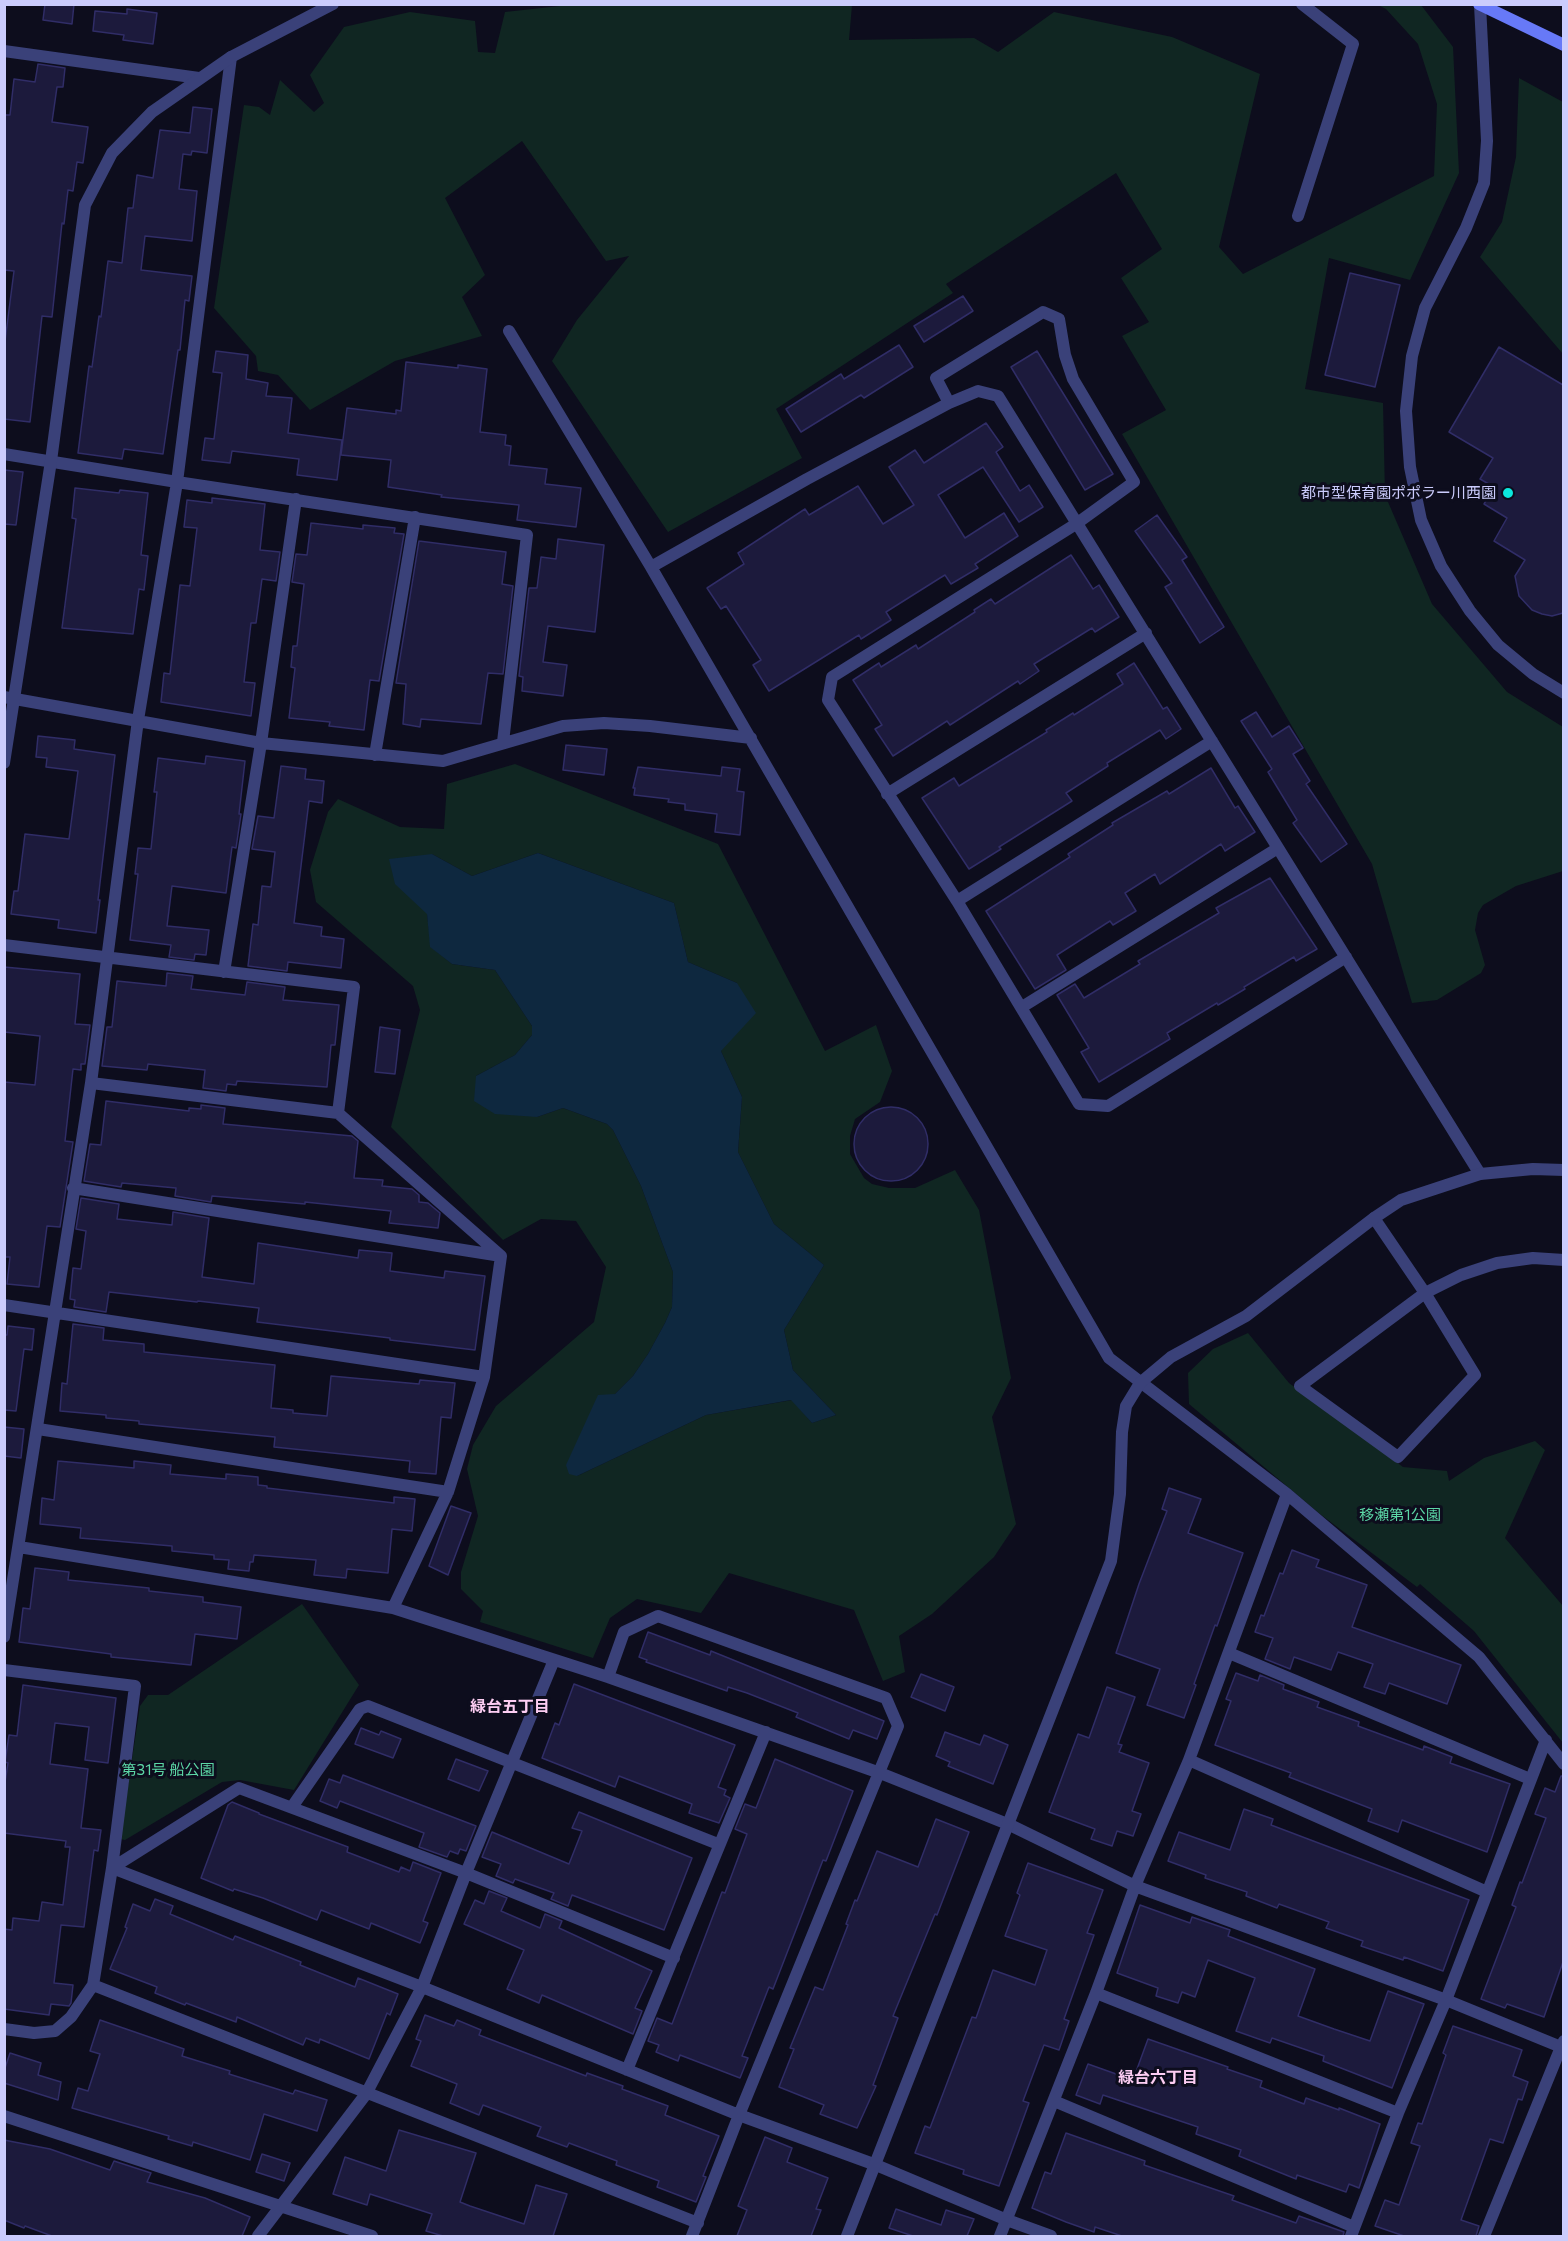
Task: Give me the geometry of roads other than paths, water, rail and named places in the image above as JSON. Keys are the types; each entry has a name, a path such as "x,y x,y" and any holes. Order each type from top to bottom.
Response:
{"main road":[{"path":"1480,5 1563,45"}],"street":[{"path":"4,763 9,698 51,461 85,205 112,153 153,112 231,57 333,4"},
{"path":"1298,216 1353,44 1302,4"},
{"path":"1480,5 1487,141 1484,183 1466,228 1425,308 1412,356 1406,411 1410,467 1421,520 1441,566 1470,611 1498,645 1533,674 1563,693"},
{"path":"4,51 199,78"},
{"path":"4,1637 91,1083 138,720 177,482 231,57"},
{"path":"949,403 936,378 1043,312 1059,318 1065,356 1073,379 1134,482 1076,524 832,677 828,700 957,901 1079,1104 1108,1106 1346,957"},
{"path":"509,331 751,738 1109,1359 1287,1494 1479,1657 1563,1764"},
{"path":"651,567 807,479 949,403 978,391 998,396 1480,1174"},
{"path":"4,454 527,535 503,742"},
{"path":"224,972 261,744 296,499"},
{"path":"375,755 415,517"},
{"path":"887,794 1146,633"},
{"path":"9,698 261,744 443,762 503,742 564,726 604,723 751,738"},
{"path":"957,901 1212,741"},
{"path":"1022,1007 1278,848"},
{"path":"4,945 354,987 338,1113"},
{"path":"91,1083 338,1113 501,1256"},
{"path":"848,2236 1111,1561 1120,1494 1122,1432 1126,1406 1140,1383 1171,1357 1246,1316 1401,1200 1480,1174 1533,1169 1563,1170"},
{"path":"74,1188 501,1256"},
{"path":"1374,1218 1425,1293 1475,1375 1398,1457 1300,1386 1425,1293 1461,1275 1497,1263 1533,1258 1563,1260"},
{"path":"393,1608 448,1492 484,1377 501,1256"},
{"path":"4,1305 484,1377"},
{"path":"38,1429 448,1492"},
{"path":"1000,2236 1096,1994 1135,1886 1189,1761 1287,1494"},
{"path":"19,1546 393,1608 608,1677 880,1773 1010,1825 1135,1886 1562,2044 1484,2236"},
{"path":"608,1677 624,1632 658,1617 886,1698 898,1726 738,2115 692,2236"},
{"path":"1228,1653 1530,1779"},
{"path":"258,2236 366,2094 422,1987 466,1873 554,1660"},
{"path":"4,1670 135,1686 112,1868 93,1985 71,2017 55,2031 34,2033 4,2029"},
{"path":"292,1807 360,1709 368,1707 718,1844"},
{"path":"627,2070 766,1732"},
{"path":"1053,2101 1353,2232 1398,2113 1446,2000 1546,1740"},
{"path":"1189,1761 1487,1892"},
{"path":"112,1868 238,1788 466,1873 674,1958"},
{"path":"112,1868 422,1987 738,2115 876,2165 1051,2236"},
{"path":"93,1985 698,2223"},
{"path":"1096,1994 1398,2113"},
{"path":"4,2116 372,2236"}],"water":[{"path":"538,853 674,903 688,962 737,983 756,1013 721,1051 742,1097 738,1152 774,1224 824,1265 784,1330 793,1370 836,1415 812,1423 791,1400 706,1415 577,1476 569,1474 566,1465 598,1395 615,1394 633,1376 665,1323 672,1307 673,1272 641,1186 613,1130 607,1124 563,1108 537,1117 495,1114 474,1101 476,1076 515,1055 532,1035 532,1026 495,970 452,964 430,947 427,914 395,884 389,859 432,854 472,876"}],"place":[{"name":"都市型保育園ポポラー川西園","path":"1508,493"}],"district":[{"name":"緑台五丁目","path":"510,1707"},
{"name":"緑台六丁目","path":"1158,2078"}],"park label":[{"name":"移瀬第1公園","path":"1400,1515"},
{"name":"第31号 船公園","path":"168,1770"}]}
